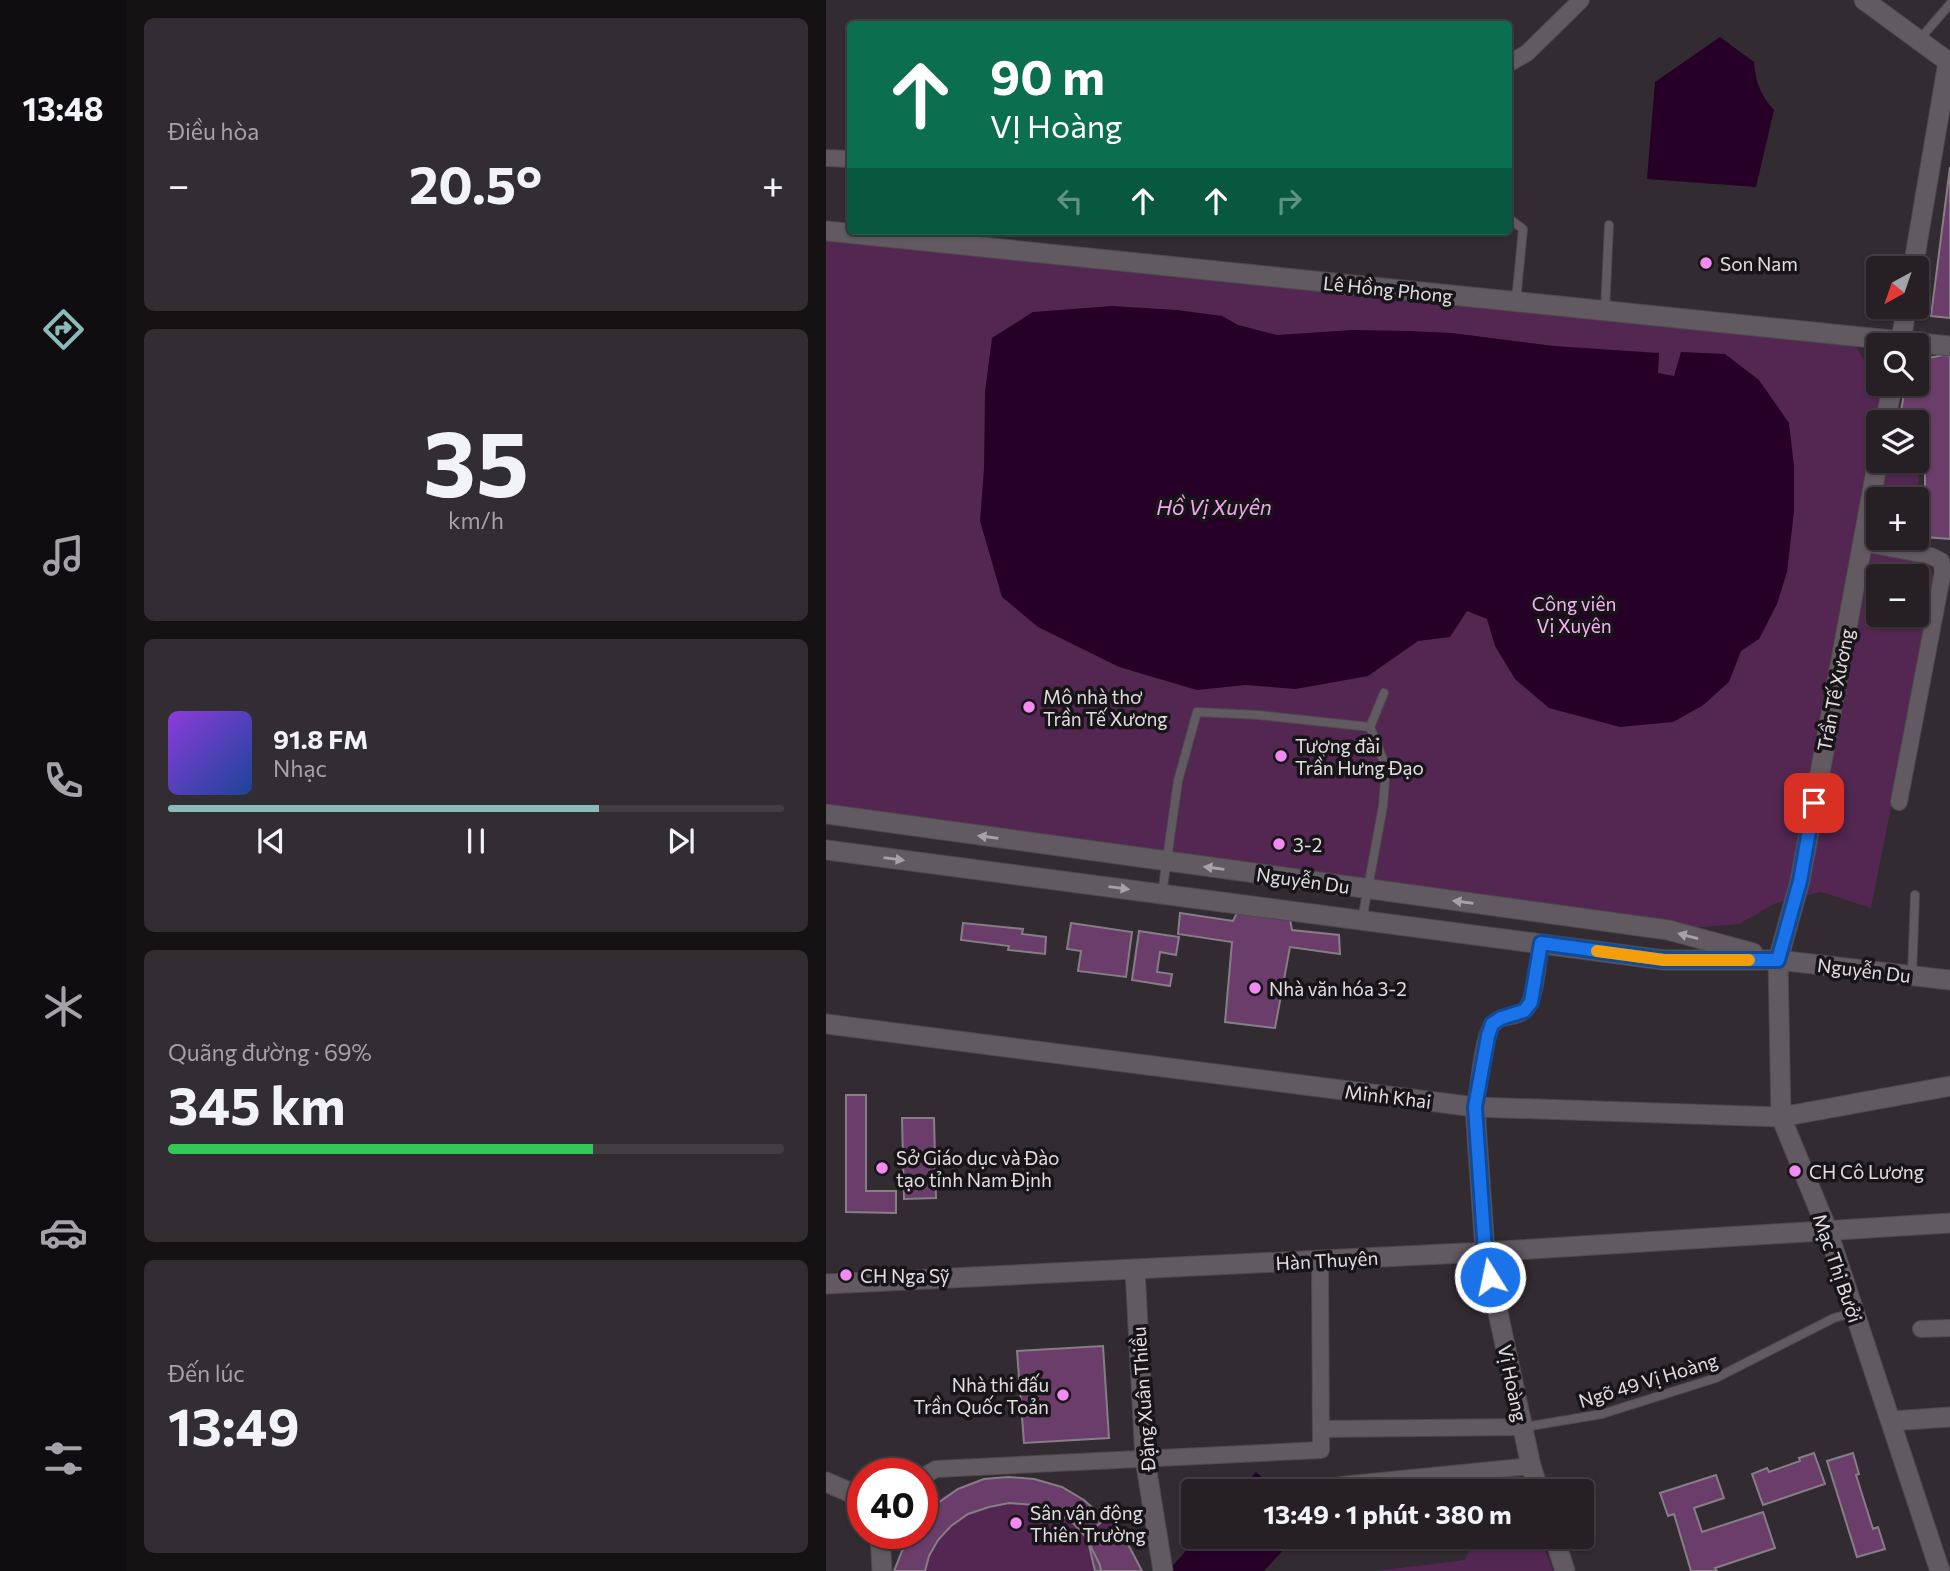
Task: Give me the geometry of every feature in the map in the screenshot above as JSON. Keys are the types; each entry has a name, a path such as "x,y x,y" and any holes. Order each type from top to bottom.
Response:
{"street":[{"path":"1512,62 1527,53 1581,0"},
{"path":"1864,0 1949,62 1915,256"},
{"path":"826,158 847,159"},
{"name":"Lê Hồng Phong","path":"826,231 847,233"},
{"name":"Lê Hồng Phong","path":"865,235 1866,339"},
{"name":"Lê Hồng Phong","path":"1929,345 1950,346"},
{"name":"Trần Tế Xương","path":"1778,960 1800,881 1876,473"},
{"path":"1863,543 1931,556 1941,561 1943,571 1899,802"},
{"name":"Nguyễn Du","path":"826,814 1668,930 1778,960"},
{"name":"Nguyễn Du","path":"826,850 1664,960 1778,960 1950,980"},
{"path":"1475,1107 1492,1024 1501,1018 1524,1011 1531,1002 1541,943"},
{"name":"Mạc Thị Bưởi","path":"1778,960 1781,1117 1827,1229 1891,1421 1942,1551 1940,1571"},
{"name":"Minh Khai","path":"826,1024 1475,1107 1781,1117 1950,1086"},
{"name":"Vị Hoàng","path":"1475,1107 1485,1252 1535,1479"},
{"name":"Hàn Thuyên","path":"826,1284 1485,1252 1950,1223"},
{"path":"938,1469 1321,1451 1320,1260"},
{"name":"Đặng Xuân Thiều","path":"1135,1269 1145,1460 1163,1571"},
{"path":"1921,1329 1950,1328"},
{"path":"1891,1421 1950,1417"},
{"path":"1321,1429 1522,1427"},
{"path":"1401,1479 1531,1466"},
{"path":"826,1482 847,1491"},
{"path":"881,1549 882,1571"},
{"path":"1558,1549 1565,1571"}],"lane":[{"path":"1919,40 1950,4"},
{"path":"1512,221 1523,229 1516,302"},
{"path":"1605,311 1609,225"},
{"path":"1362,920 1383,806 1386,767 1370,727 1384,693"},
{"path":"1162,894 1178,781 1198,712 1258,715 1370,727"},
{"path":"1912,975 1915,895"},
{"name":"Ngõ 49 Vị Hoàng","path":"1522,1427 1602,1414 1716,1378 1834,1318 1853,1313"}],"green space":[{"name":"Công viên Vị Xuyên","path":"826,232 1852,340 1866,363 1866,396 1879,396 1879,410 1866,410 1866,473 1918,473 1918,487 1866,487 1866,550 1921,550 1926,564 1866,564 1866,627 1927,627 1871,908 1821,892 1776,903 1739,924 1668,930 826,814"},
{"name":"Công viên Vị Xuyên","path":"1929,569 1936,580 1929,615"},
{"path":"1479,1473 1518,1474 1520,1479 1481,1479"},
{"name":"Sân vận động Thiên Trường","path":"1008,1477 1034,1479 1062,1487 1084,1500 1116,1526 1142,1571 894,1571 903,1549 938,1549 938,1500 948,1493 986,1480"},
{"path":"1470,1549 1545,1549 1553,1571 1376,1571 1465,1560"}],"water":[{"path":"1720,37 1754,62 1759,88 1774,110 1756,187 1647,179 1655,82"},
{"name":"Hồ Vị Xuyên","path":"1112,306 1222,316 1238,325 1277,335 1353,330 1452,333 1554,346 1659,353 1658,373 1674,376 1681,352 1725,354 1759,380 1789,423 1794,466 1794,511 1787,572 1777,604 1759,639 1741,651 1729,682 1702,706 1673,722 1620,727 1549,708 1515,679 1495,646 1487,619 1467,611 1450,637 1418,641 1368,676 1296,689 1245,685 1197,690 1119,667 1038,627 1002,597 980,521 985,392 992,338 1033,312"},
{"path":"1256,1472 1264,1479 1250,1479"},
{"path":"1187,1549 1284,1549 1264,1571 1168,1571"}],"building":[{"path":"1950,167 1950,318 1931,316"},
{"path":"1950,356 1950,539 1929,537 1929,487 1925,487 1925,473 1929,473 1929,410 1901,410 1904,396 1929,396 1929,358"},
{"name":"Nhà văn hóa 3-2","path":"1180,913 1233,921 1237,913 1290,919 1292,930 1339,935 1340,954 1290,947 1275,1028 1225,1022 1232,942 1178,934"},
{"path":"963,923 1023,929 1022,934 1046,937 1045,954 1008,950 1009,946 961,940"},
{"path":"1071,923 1132,932 1126,977 1078,971 1081,951 1067,949"},
{"path":"1139,931 1179,937 1176,955 1160,952 1157,972 1172,974 1170,986 1132,980"},
{"path":"846,1095 866,1095 866,1191 896,1191 896,1213 846,1212"},
{"path":"902,1118 934,1118 936,1198 904,1199"},
{"name":"Nhà thi đấu Trần Quốc Toản","path":"1103,1346 1109,1438 1024,1443 1017,1351"},
{"path":"1814,1453 1825,1484 1763,1505 1752,1474 1767,1468 1769,1472"},
{"path":"1853,1453 1859,1474 1856,1475 1873,1529 1878,1527 1885,1549 1857,1557 1827,1461"},
{"path":"1716,1475 1724,1498 1694,1508 1702,1532 1763,1512 1775,1548 1715,1568 1717,1571 1691,1571 1674,1514 1668,1516 1660,1493"},
{"path":"984,1479 1034,1479 1062,1487 1084,1500 1105,1519 1085,1536 1072,1522 1058,1514 1034,1505 1009,1503 968,1514 938,1540 938,1503 958,1489"},
{"path":"1116,1526 1142,1571 1101,1571 1088,1541"},
{"path":"1116,1526 1142,1571 1095,1571 1088,1541"},
{"path":"933,1549 925,1571 894,1571 902,1551"}],"slow traffic":[{"path":"1597,951 1664,960 1749,960"}],"place":[{"name":"Son Nam","path":"1706,263"},
{"name":"Mộ nhà thơ Trần Tế Xương","path":"1029,707"},
{"name":"Tượng đài Trần Hưng Đạo","path":"1281,756"},
{"name":"3-2","path":"1279,844"},
{"name":"Nhà văn hóa 3-2","path":"1255,988"},
{"name":"Sở Giáo dục và Đào tạo tỉnh Nam Định","path":"882,1168"},
{"name":"CH Cô Lương","path":"1795,1171"},
{"name":"CH Nga Sỹ","path":"846,1275"},
{"name":"Nhà thi đấu Trần Quốc Toản","path":"1063,1395"},
{"name":"Sân vận động Thiên Trường","path":"1016,1523"}],"route":[{"path":"1490,1277 1485,1252 1475,1107 1492,1024 1501,1018 1524,1011 1531,1002 1541,943 1664,960 1778,960 1800,881 1814,803"}]}
